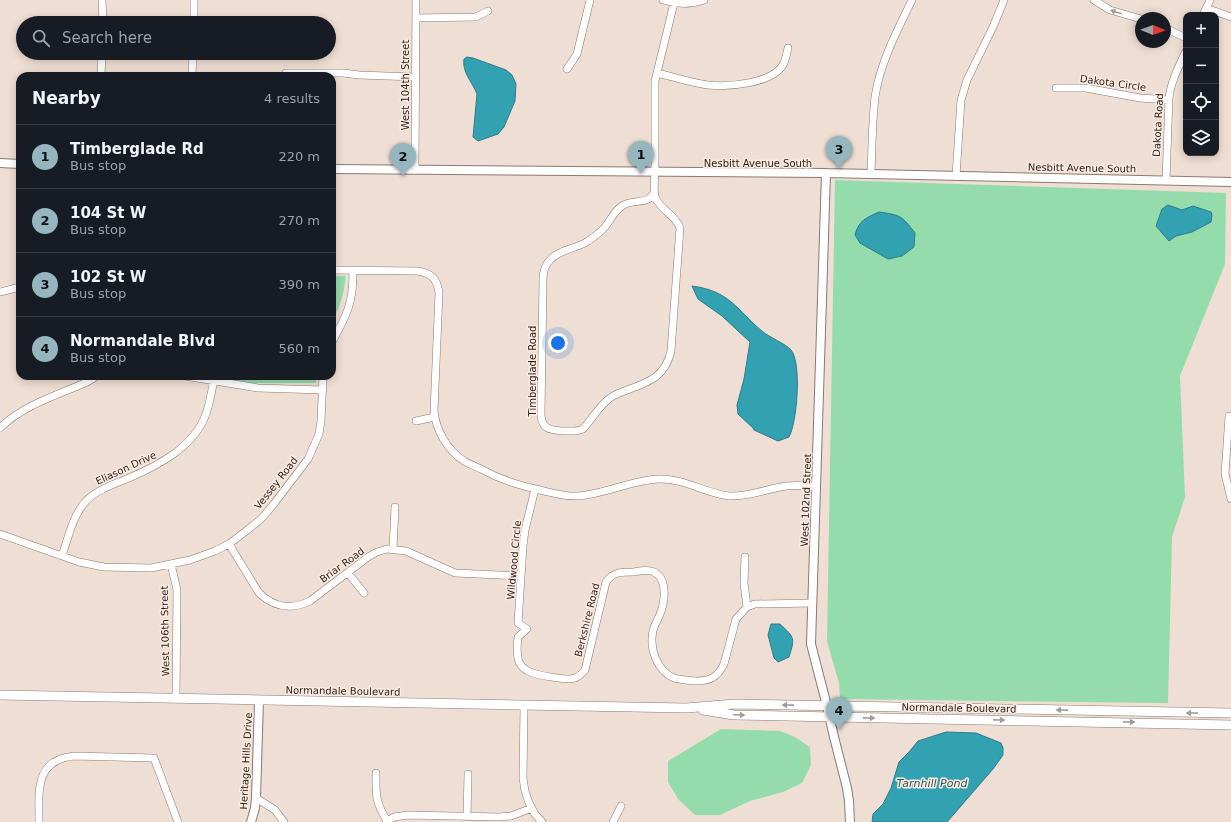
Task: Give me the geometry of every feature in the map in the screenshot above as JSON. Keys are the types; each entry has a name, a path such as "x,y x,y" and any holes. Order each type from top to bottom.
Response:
{"main road":[{"name":"Normandale Boulevard","path":"0,695 524,706 686,708 735,704 1231,713"},
{"name":"Normandale Boulevard","path":"686,708 734,714 830,717 1231,725"}],"street":[{"path":"102,0 103,16"},
{"path":"194,0 194,16"},
{"name":"West 104th Street","path":"415,170 416,0"},
{"path":"567,69 577,54 590,0"},
{"path":"663,0 687,4 704,0"},
{"path":"871,174 875,97 878,81 889,49 912,0"},
{"path":"956,176 961,100 967,80 993,27 1004,0"},
{"path":"1094,0 1110,10 1135,17"},
{"path":"1204,12 1210,0"},
{"path":"654,192 655,92 657,73 674,3"},
{"path":"1206,8 1231,17"},
{"path":"416,18 476,17 488,11"},
{"path":"1171,31 1183,37"},
{"path":"657,73 708,85 734,84 761,80 768,77 780,68 784,62 788,48"},
{"name":"Dakota Road","path":"1166,180 1168,100 1170,88 1183,58"},
{"path":"101,72 102,60"},
{"path":"192,72 193,60"},
{"path":"336,73 359,76 415,77"},
{"name":"Dakota Circle","path":"1056,88 1086,88 1140,98 1168,100"},
{"path":"0,163 16,164"},
{"name":"Nesbitt Avenue South","path":"336,169 655,175 826,173 1231,182"},
{"name":"West 102nd Street","path":"826,173 811,644 847,788 850,822"},
{"name":"Timberglade Road","path":"654,192 659,204 674,217 680,228 671,351 669,360 661,373 655,378 641,385 617,393 610,398 604,403 583,429 578,431 552,431 544,425 541,414 543,273 549,260 587,242 597,235 622,205 647,200 652,197 654,192"},
{"path":"336,270 417,271 430,274 435,280 439,293 435,417 439,430 445,442 464,461 508,482 563,495 577,496 604,492 648,480 661,479 680,482 730,496 743,496 785,486 816,486"},
{"path":"336,335 341,327 350,303 353,270"},
{"path":"0,292 16,288"},
{"path":"0,428 22,412 91,380"},
{"path":"208,380 258,388 322,390"},
{"name":"Vessey Road","path":"0,534 62,556 91,565 104,567 151,568 202,556 229,544 261,518 273,505 308,458 318,434 321,421 323,380"},
{"name":"Eliason Drive","path":"62,556 79,511 86,501 95,493 106,487 163,462 174,454 192,436 200,426 206,414 214,381"},
{"path":"1229,416 1225,474 1231,499"},
{"path":"416,420 435,417"},
{"name":"Wildwood Circle","path":"527,629 518,623 521,562 525,530 534,489"},
{"path":"393,550 395,508"},
{"name":"Briar Road","path":"229,544 259,593 266,600 283,606 302,605 310,601 368,557 387,549 406,551 455,573 521,576"},
{"path":"746,557 744,583 747,607 755,604 812,603"},
{"name":"West 106th Street","path":"171,564 177,590 176,699"},
{"name":"Berkshire Road","path":"527,629 518,637 517,656 524,668 535,674 568,679 574,678 585,670 605,587 609,578 618,572 653,572 662,579 664,594 661,614 652,633 653,648 659,665 672,677 709,680 721,671 736,619 747,607"},
{"path":"348,573 364,593"},
{"name":"Heritage Hills Drive","path":"251,822 256,798 259,700"},
{"path":"524,706 523,778 525,791 532,808 542,822"},
{"path":"39,822 39,790 40,781 44,772 57,760 74,756 154,758 178,822"},
{"path":"376,773 376,799 387,821 394,817 408,815 467,817 511,816 532,808"},
{"path":"467,817 468,774"},
{"path":"256,798 275,810 284,822"},
{"path":"613,822 621,806"}],"green space":[{"path":"835,180 1226,193 1225,264 1180,376 1185,497 1172,537 1168,703 840,699 839,683 827,641"},
{"path":"336,276 346,276 344,289 336,313"},
{"path":"231,380 316,380 316,383 248,383"},
{"path":"721,729 780,731 795,737 810,747 811,765 802,783 783,792 750,801 720,815 695,815 678,799 668,782 668,761"}],"water":[{"path":"467,57 506,70 512,75 516,84 515,101 504,127 498,134 478,141 473,137 477,94 464,69 464,59"},
{"path":"1168,205 1182,210 1193,206 1211,212 1211,222 1192,232 1176,236 1169,241 1156,226 1162,209"},
{"path":"879,212 897,215 907,223 915,233 914,247 902,256 888,259 860,243 855,235 861,223"},
{"path":"692,286 715,292 724,297 763,332 791,350 796,367 797,393 792,430 789,437 778,441 754,430 738,414 737,405 744,379 750,342 722,316 698,299"},
{"path":"771,624 780,624 789,632 793,642 789,657 778,662 774,658 768,635"},
{"name":"Tarnhill Pond","path":"946,732 976,733 1001,743 1003,755 993,769 947,822 872,822 873,814 883,804 891,788 899,762 918,741"}],"place":[{"name":"102 St W","path":"839,169"},
{"name":"Timberglade Rd","path":"641,174"},
{"name":"104 St W","path":"403,176"},
{"name":"Normandale Blvd","path":"839,730"}]}
